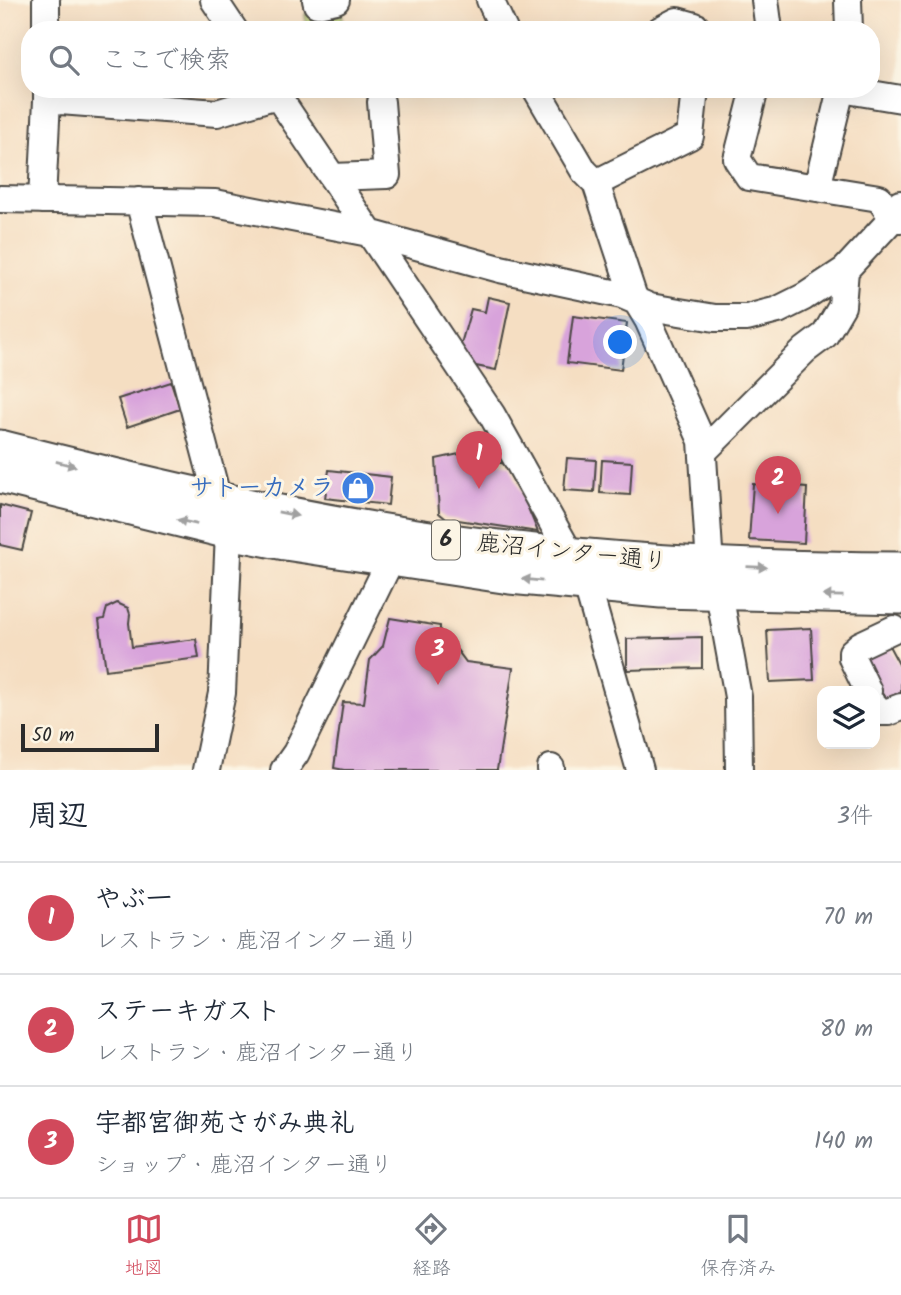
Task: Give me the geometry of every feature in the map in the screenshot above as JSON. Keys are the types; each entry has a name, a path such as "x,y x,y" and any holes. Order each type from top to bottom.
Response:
{"main road":[{"name":"鹿沼インター通り","path":"0,447 218,500 405,535 572,556 714,579"},
{"name":"鹿沼インター通り","path":"0,476 229,532 510,577 587,585 714,579 901,588"}],"street":[{"path":"46,0 46,21"},
{"path":"214,0 228,21"},
{"path":"316,0 317,4 336,0"},
{"path":"490,0 500,21"},
{"path":"765,0 768,21"},
{"path":"848,0 849,21"},
{"path":"880,96 901,99"},
{"path":"42,200 47,98"},
{"path":"75,98 217,113 258,98"},
{"path":"279,98 492,415 572,556 587,585 640,770"},
{"path":"543,98 584,171 596,183 636,301 648,320 702,441 714,579 738,697 739,770"},
{"path":"596,183 690,136 694,98"},
{"path":"0,199 215,203 369,233 500,269 622,295 650,307 715,318 747,318 778,310 795,302 845,270 898,214 879,198 749,177 737,159 753,98"},
{"path":"817,188 839,98"},
{"path":"332,177 387,176 382,102"},
{"path":"139,201 218,500 229,532 222,693 206,770"},
{"path":"703,452 805,350 825,335 842,306 845,270"},
{"path":"284,770 296,753 391,559"},
{"path":"865,686 852,658 852,652 860,645 898,637 901,588"},
{"path":"880,712 901,707"}],"green space":[{"path":"341,9 343,21 306,21 305,14"}],"building":[{"path":"488,297 510,302 496,370 471,365 461,344 471,309 485,312"},
{"path":"573,316 627,323 621,370 567,363"},
{"path":"171,382 180,409 127,427 118,399"},
{"path":"459,454 510,465 538,532 445,518 439,513 436,459"},
{"path":"567,458 596,460 594,492 564,490"},
{"path":"602,460 632,462 630,495 600,493"},
{"name":"サトーカメラ","path":"329,470 391,477 388,505 325,498"},
{"path":"753,484 807,488 804,543 749,540"},
{"path":"0,505 31,513 22,550 0,545"},
{"path":"117,603 128,608 132,647 196,639 199,658 106,670 99,620 104,619 107,608"},
{"path":"390,618 440,626 439,646 457,650 466,662 513,668 497,770 334,768 343,702 364,703 370,660 383,646"},
{"path":"811,628 814,680 770,682 767,630"},
{"path":"702,637 702,668 627,670 627,639"},
{"path":"887,642 901,668 901,696 882,705 880,686 873,686 857,653"}],"place":[{"name":"サトーカメラ","path":"358,488"},
{"name":"やぶ一","path":"479,489"},
{"name":"ステーキガスト","path":"778,514"},
{"name":"宇都宮御苑さがみ典礼","path":"438,685"}]}
